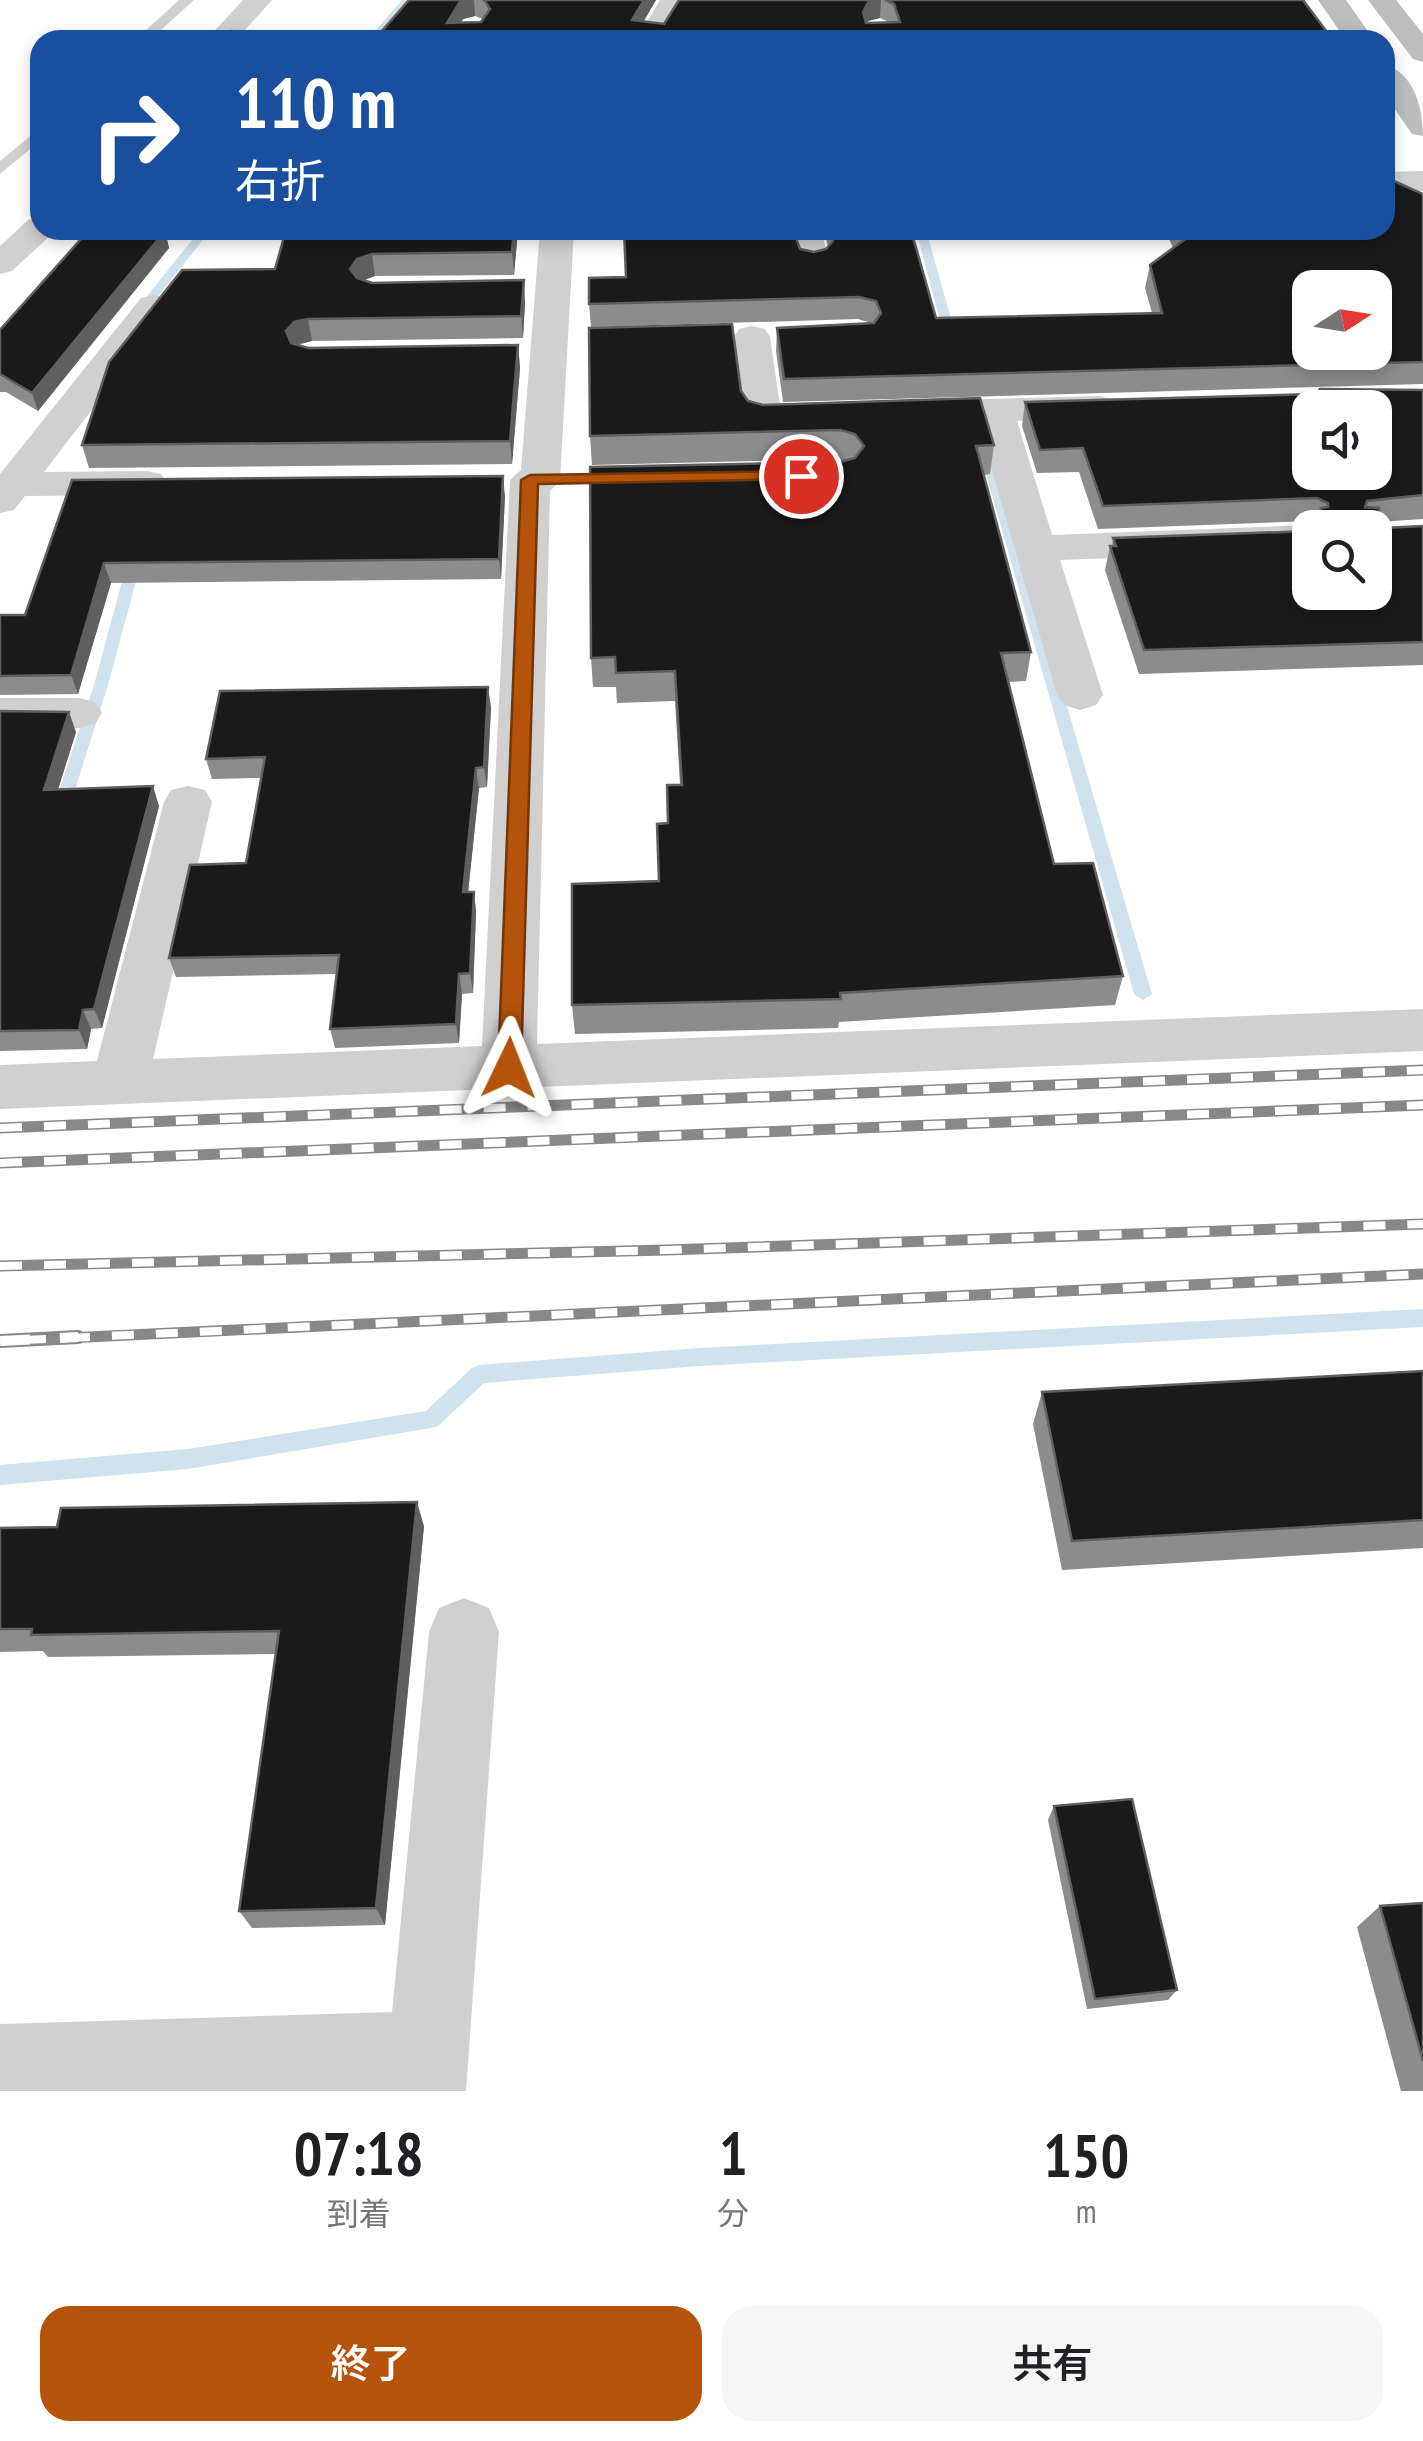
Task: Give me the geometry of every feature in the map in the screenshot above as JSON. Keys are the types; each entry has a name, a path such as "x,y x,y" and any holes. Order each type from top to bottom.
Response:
{"main road":[{"path":"1332,0 1353,30"},
{"path":"1382,0 1423,53"},
{"path":"1395,88 1423,127"}],"street":[{"path":"230,30 258,0"},
{"path":"656,30 674,0"},
{"path":"1395,182 1423,181"},
{"path":"0,264 30,236"},
{"path":"509,1068 535,480 547,348 532,288 553,240"},
{"path":"7,493 168,288"},
{"path":"751,337 763,418 1130,406"},
{"path":"994,410 1080,695"},
{"path":"7,493 192,483"},
{"path":"1038,548 1292,539"},
{"path":"0,713 79,713"},
{"path":"120,1082 188,802"},
{"path":"0,1087 1423,1030"},
{"path":"0,2064 426,2071 464,1632"}],"lane":[{"path":"153,30 187,0"},
{"path":"0,169 30,141"}],"building":[{"path":"409,0 461,0 447,23 481,22 490,9 483,0 644,0 632,20 664,24 679,0 875,0 869,1 863,12 866,23 900,22 894,4 885,0 1303,0 1326,30 383,30"},
{"path":"1395,181 1423,194 1423,362 1392,363 1392,270 1292,270 1292,365 784,379 777,328 874,323 881,313 876,301 859,297 589,304 589,278 626,277 624,240 797,240 800,249 814,252 826,249 833,240 914,240 936,318 1162,313 1150,265 1184,240 1395,240"},
{"path":"80,240 158,240 32,393 0,374 0,330"},
{"path":"283,240 513,240 512,252 372,254 357,259 350,269 357,278 372,283 524,280 521,316 308,319 294,322 286,331 291,343 308,348 518,345 510,441 82,445 109,362 182,270 275,269"},
{"path":"732,324 741,391 748,401 763,405 980,398 994,445 976,446 1031,652 1001,653 1054,864 1093,863 1123,976 840,993 841,999 572,1005 572,884 659,881 657,824 668,823 667,785 682,785 675,671 616,673 615,657 591,658 590,467 840,462 855,458 864,446 855,434 840,430 590,436 589,328"},
{"path":"1320,389 1423,390 1423,495 1367,501 1365,507 1379,510 1321,510 1328,503 1317,498 1103,506 1083,448 1040,450 1025,402 1292,395 1292,490 1392,490 1392,390 1319,390"},
{"path":"503,476 499,559 104,563 71,675 0,676 0,615 25,615 72,480"},
{"path":"1423,526 1423,642 1144,650 1110,546 1116,546 1113,538 1292,532 1292,610 1392,610 1392,528"},
{"path":"488,687 484,767 476,768 463,892 474,892 470,973 459,974 456,1024 330,1029 339,955 169,958 190,865 246,863 265,757 206,759 220,691"},
{"path":"0,711 69,712 44,790 153,786 94,1009 83,1010 79,1030 0,1031"},
{"path":"1423,1371 1423,1520 1072,1541 1042,1392"},
{"path":"417,1502 376,1908 239,1911 279,1631 31,1635 32,1629 0,1629 0,1528 57,1527 61,1508"},
{"path":"1132,1799 1177,1990 1095,1999 1054,1806"},
{"path":"1423,1903 1423,2061 1380,1906"}],"waterway":[{"path":"381,30 407,0"},
{"path":"139,313 198,240"},
{"path":"924,240 951,340"},
{"path":"984,446 1143,994"},
{"path":"60,812 101,685 135,559"},
{"path":"0,1475 188,1459 431,1419 479,1374 700,1357 1423,1318"}],"railway":[{"path":"0,1128 1423,1070"},
{"path":"0,1163 1423,1105"},
{"path":"0,1266 666,1250 1423,1224"},
{"path":"24,1340 1423,1274"},
{"path":"0,1341 78,1337"}],"route":[{"path":"509,1068 530,480 801,476"}]}
